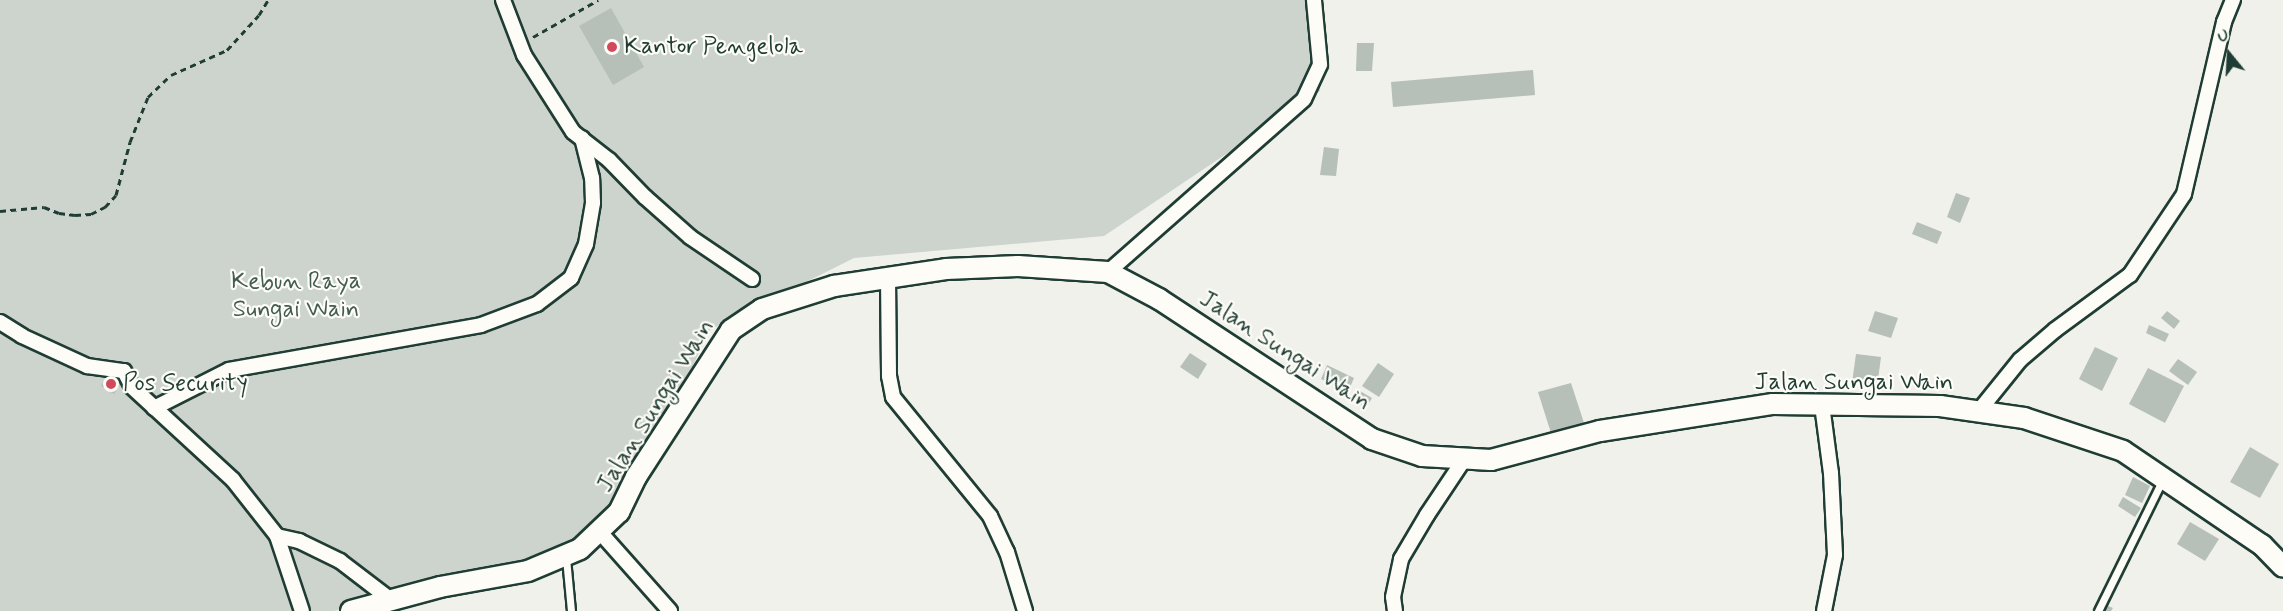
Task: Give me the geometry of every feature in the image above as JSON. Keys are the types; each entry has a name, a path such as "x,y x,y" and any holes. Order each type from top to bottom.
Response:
{"street":[{"path":"503,0 524,54 573,132 609,160 645,197 690,237 752,279"},
{"path":"1108,272 1305,99 1320,64 1314,0"},
{"path":"1978,412 2020,360 2055,330 2130,275 2184,194 2224,22 2233,0"},
{"path":"154,408 229,370 481,325 537,304 571,279 586,244 594,203 592,178 582,138"},
{"name":"Jalan Sungai Wain","path":"351,611 440,587 528,571 580,549 619,512 636,477 731,330 762,309 834,286 946,269 1018,266 1108,272 1160,299 1372,438 1422,456 1491,460 1600,431 1773,404 1940,406 2024,418 2123,451 2262,545 2283,567"},
{"path":"888,278 889,376 893,397 990,516 1007,552 1025,611"},
{"path":"0,322 22,336 87,366 124,371 132,387 233,480 277,536 302,611"},
{"path":"1822,405 1831,473 1835,555 1824,611"},
{"path":"1395,611 1394,589 1401,559 1427,515 1466,458"},
{"path":"599,531 670,611"},
{"path":"277,536 299,541 340,561 391,600"}],"lane":[{"path":"2098,611 2163,478"},
{"path":"566,555 571,611"}],"path":[{"path":"0,211 44,207 59,213 75,215 91,214 105,207 116,195 130,142 148,97 171,75 227,50 259,15 268,0"},
{"path":"520,44 598,0"}],"green space":[{"name":"Kebun Raya Sungai Wain","path":"0,0 1309,0 1320,91 1104,236 854,258 710,330 621,515 563,558 334,611 0,611"}],"building":[{"name":"Kantor Pengelola","path":"611,8 644,67 613,85 579,26"},
{"path":"1357,43 1374,43 1372,71 1356,71"},
{"path":"1533,70 1535,95 1393,107 1391,82"},
{"path":"1324,147 1339,149 1336,176 1320,175"},
{"path":"1956,193 1970,198 1960,223 1947,217"},
{"path":"1917,222 1942,232 1937,244 1912,234"},
{"path":"1875,311 1898,318 1891,338 1868,331"},
{"path":"2167,311 2180,321 2174,329 2161,318"},
{"path":"2149,325 2169,334 2165,342 2146,333"},
{"path":"2095,347 2118,358 2102,391 2079,379"},
{"path":"1190,353 1207,364 1198,379 1180,367"},
{"path":"1856,354 1881,357 1877,387 1852,383"},
{"path":"2178,359 2197,372 2188,385 2169,371"},
{"path":"1378,363 1394,374 1379,397 1362,386"},
{"path":"1327,365 1354,378 1348,392 1321,379"},
{"path":"2148,368 2184,386 2165,423 2129,404"},
{"name":"Pos Security","path":"108,374 122,382 114,394 101,386"},
{"path":"1571,383 1584,423 1551,433 1538,392"},
{"path":"1360,391 1372,398 1366,408 1354,401"},
{"path":"2250,447 2279,464 2260,498 2230,482"},
{"path":"2133,477 2150,486 2142,503 2125,495"},
{"path":"2123,497 2141,508 2135,517 2118,506"},
{"path":"2190,522 2219,539 2205,561 2177,544"},
{"path":"2103,604 2113,608 2111,611 2100,611"}],"place":[{"name":"Kantor Pengelola","path":"612,47"},
{"name":"Pos Security","path":"111,384"}]}
